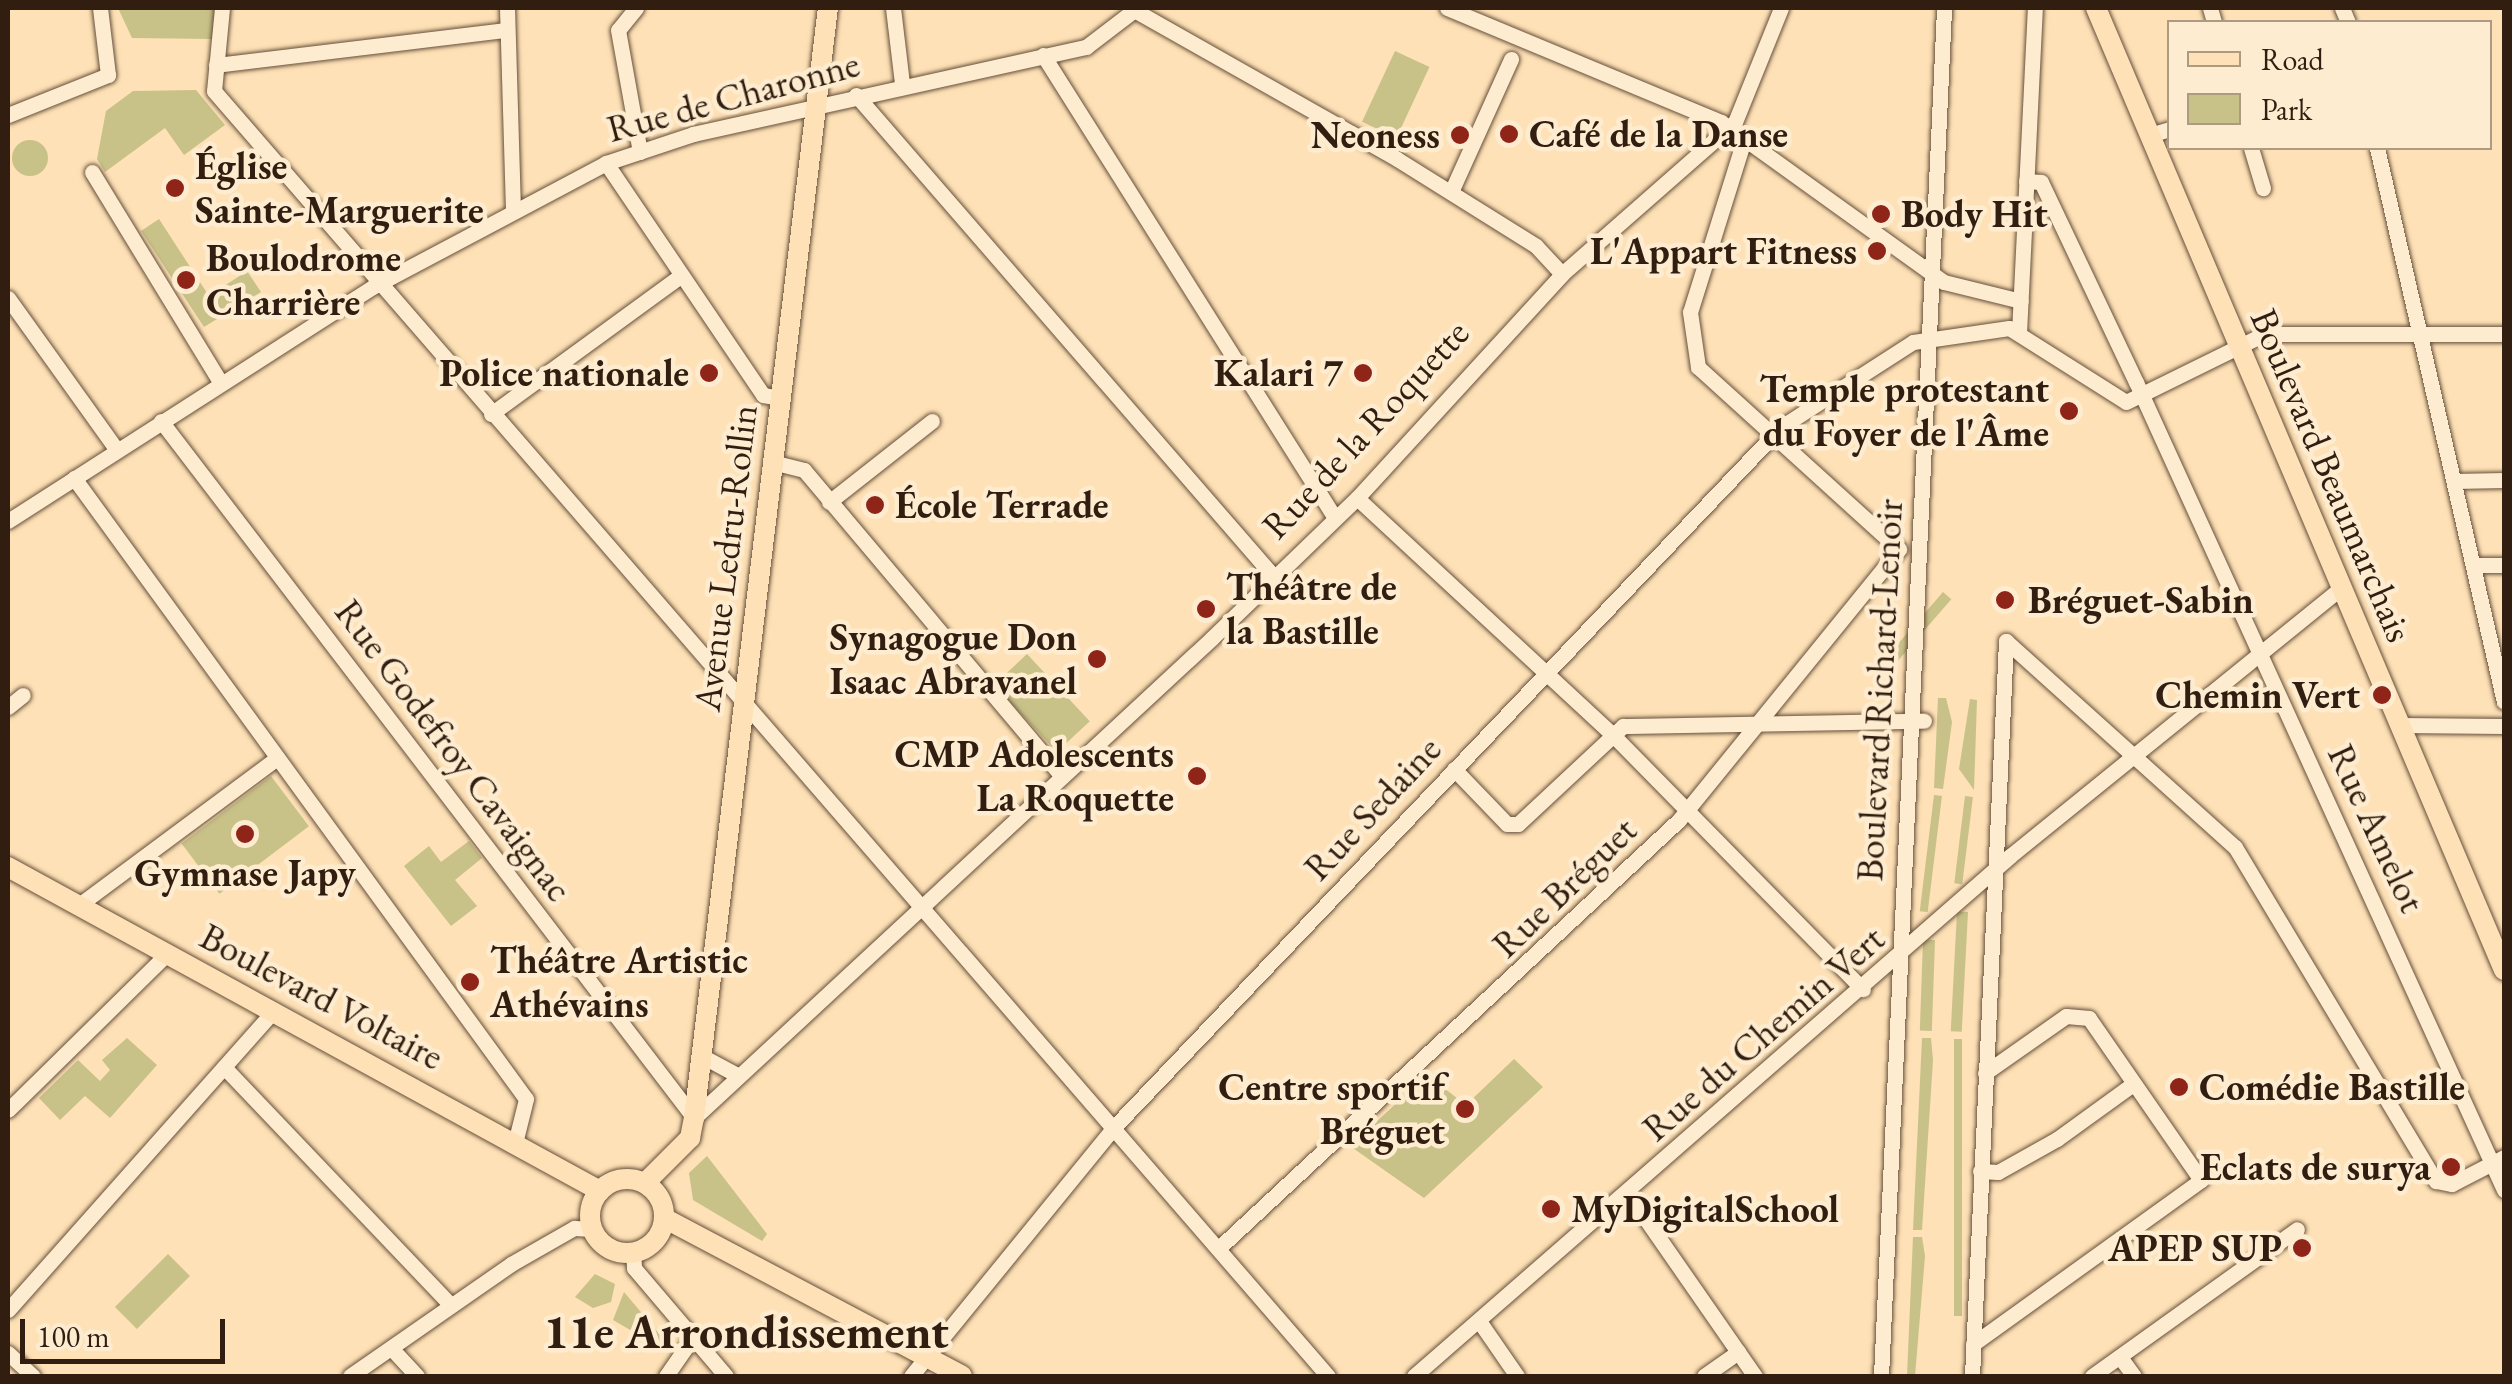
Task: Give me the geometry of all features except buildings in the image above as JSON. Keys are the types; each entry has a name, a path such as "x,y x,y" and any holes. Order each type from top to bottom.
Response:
{"main road":[{"name":"Avenue Ledru-Rollin","path":"694,1118 828,8"},
{"name":"Boulevard Beaumarchais","path":"2096,8 2160,132 2240,350 2400,724 2496,928 2504,970"},
{"name":"Boulevard Voltaire","path":"8,867 516,1139 600,1190"},
{"name":"Rue de la Roquette","path":"645,1183 690,1138 694,1118"},
{"path":"664,1218 656,1239 633,1252 606,1246 592,1229 600,1190 622,1179 645,1183 664,1218 962,1376"}],"street":[{"path":"8,114 108,75 100,8"},
{"path":"222,8 214,91 374,286 742,696 1222,1246 1328,1376"},
{"path":"507,8 513,209"},
{"path":"636,8 618,30 640,152"},
{"path":"893,8 902,84"},
{"path":"1447,8 1728,128 1742,143 1933,271 2021,301"},
{"name":"Rue de la Roquette","path":"694,1118 1358,498 1562,274 1728,128 1745,108 1781,8"},
{"name":"Boulevard Richard-Lenoir","path":"1881,1376 1901,956 1917,721 1917,551 1944,8"},
{"path":"2020,332 2035,8"},
{"path":"1136,9 1451,192 1562,274"},
{"name":"Rue de Charonne","path":"8,521 374,286 513,209 606,164 856,95 1086,46 1136,9"},
{"path":"216,65 508,30"},
{"path":"1043,55 1336,518"},
{"path":"1451,192 1505,78 1510,59"},
{"path":"856,95 1274,577"},
{"path":"1742,143 1690,312 1698,367 1899,549 1917,551"},
{"path":"2252,150 2263,188"},
{"path":"2377,150 2504,702"},
{"path":"606,164 764,395 780,398"},
{"path":"92,172 222,383"},
{"name":"Rue Amelot","path":"2026,182 2041,182 2498,1160 2504,1190"},
{"path":"491,414 680,276"},
{"path":"8,298 14,320 117,450"},
{"path":"1929,339 2020,332 2116,398 2143,398 2264,334 2504,334"},
{"name":"Rue Sedaine","path":"912,1376 1116,1126 1772,435 1929,339"},
{"path":"829,502 932,420"},
{"name":"Rue Godefroy Cavaignac","path":"162,421 694,1118"},
{"path":"772,462 804,470 1061,776"},
{"path":"74,478 526,1099 516,1139"},
{"path":"2454,481 2504,480"},
{"path":"1358,498 1612,734 1863,989"},
{"name":"Rue Bréguet","path":"1222,1246 1459,1033 1686,809 1899,549"},
{"path":"2473,565 2504,565"},
{"name":"Rue du Chemin Vert","path":"1414,1376 1628,1195 1996,870 2259,649 2342,587"},
{"path":"1972,1376 2006,641 2234,847 2432,1176 2452,1184 2498,1160"},
{"path":"8,708 23,696"},
{"path":"1454,769 1507,824 1518,824 1612,734 1756,724 1917,721"},
{"path":"2400,724 2504,726"},
{"path":"79,905 277,758"},
{"path":"8,1110 168,953"},
{"path":"8,1310 274,1010"},
{"path":"1973,1344 2201,1180 2078,1013 1986,1073"},
{"path":"700,1055 739,1076"},
{"path":"224,1067 450,1306"},
{"path":"1980,1172 2057,1139 2133,1084"},
{"path":"1628,1195 1755,1376"},
{"path":"350,1376 373,1370 391,1348 567,1231 592,1229"},
{"path":"2092,1376 2297,1229"},
{"path":"633,1252 634,1268 726,1376"},
{"path":"1479,1321 1517,1376"},
{"path":"666,1376 694,1337"},
{"path":"391,1348 412,1371 392,1376"},
{"path":"1704,1376 1738,1352"},
{"path":"8,1354 33,1376"},
{"path":"2120,1357 2134,1376"}],"green space":[{"path":"118,8 216,8 212,39 132,38"},
{"path":"1395,51 1429,67 1396,138 1362,122"},
{"path":"196,90 225,125 184,155 165,128 105,172 97,159 106,111 133,91"},
{"path":"30,140 43,145 48,158 43,171 30,176 17,171 12,158 17,145"},
{"name":"Boulodrome Charrière","path":"159,219 209,296 247,271 261,292 204,327 141,231"},
{"path":"1943,592 1951,599 1887,673 1879,666"},
{"path":"1027,654 1090,721 1057,752 994,685"},
{"path":"1938,698 1946,698 1952,722 1943,789 1934,788"},
{"path":"1970,699 1977,700 1974,790 1959,769"},
{"name":"Gymnase Japy","path":"271,776 309,826 219,894 182,843"},
{"path":"1934,795 1942,796 1928,912 1920,911"},
{"path":"1965,796 1973,797 1962,884 1954,883"},
{"path":"469,841 482,858 455,880 477,906 451,926 404,866 429,846 441,862"},
{"path":"1957,911 1968,912 1962,1032 1951,1031"},
{"path":"1923,940 1935,940 1932,1031 1920,1031"},
{"path":"127,1038 157,1065 110,1118 85,1096 60,1120 39,1098 78,1060 100,1081 110,1070 102,1060"},
{"path":"1922,1038 1931,1038 1933,1060 1922,1230 1913,1230"},
{"path":"1954,1039 1962,1039 1962,1316 1954,1316"},
{"path":"1514,1059 1543,1087 1424,1198 1350,1146 1427,1075 1466,1105"},
{"path":"707,1156 767,1234 762,1241 693,1200 689,1173"},
{"path":"1913,1237 1922,1237 1925,1256 1915,1376 1907,1376"},
{"path":"168,1254 190,1276 137,1329 115,1307"},
{"path":"595,1274 615,1284 611,1302 593,1308 575,1297"},
{"path":"624,1292 667,1343 663,1349 613,1320"}],"place":[{"name":"Café de la Danse","path":"1509,134"},
{"name":"Neoness","path":"1460,135"},
{"name":"Église Sainte-Marguerite","path":"175,188"},
{"name":"Body Hit","path":"1881,214"},
{"name":"L'Appart Fitness","path":"1877,251"},
{"name":"Boulodrome Charrière","path":"186,280"},
{"name":"Police nationale","path":"709,373"},
{"name":"Kalari 7","path":"1363,373"},
{"name":"Temple protestant du Foyer de l'Âme","path":"2069,411"},
{"name":"École Terrade","path":"875,505"},
{"name":"Bréguet-Sabin","path":"2005,600"},
{"name":"Théâtre de la Bastille","path":"1206,609"},
{"name":"Synagogue Don Isaac Abravanel","path":"1097,659"},
{"name":"Chemin Vert","path":"2382,695"},
{"name":"CMP Adolescents La Roquette","path":"1197,776"},
{"name":"Gymnase Japy","path":"245,834"},
{"name":"Théâtre Artistic Athévains","path":"470,982"},
{"name":"Comédie Bastille","path":"2179,1087"},
{"name":"Centre sportif Bréguet","path":"1465,1109"},
{"name":"Eclats de surya","path":"2451,1167"},
{"name":"MyDigitalSchool","path":"1551,1209"},
{"name":"APEP SUP","path":"2302,1248"}],"district":[{"name":"11e Arrondissement","path":"746,1332"}]}
